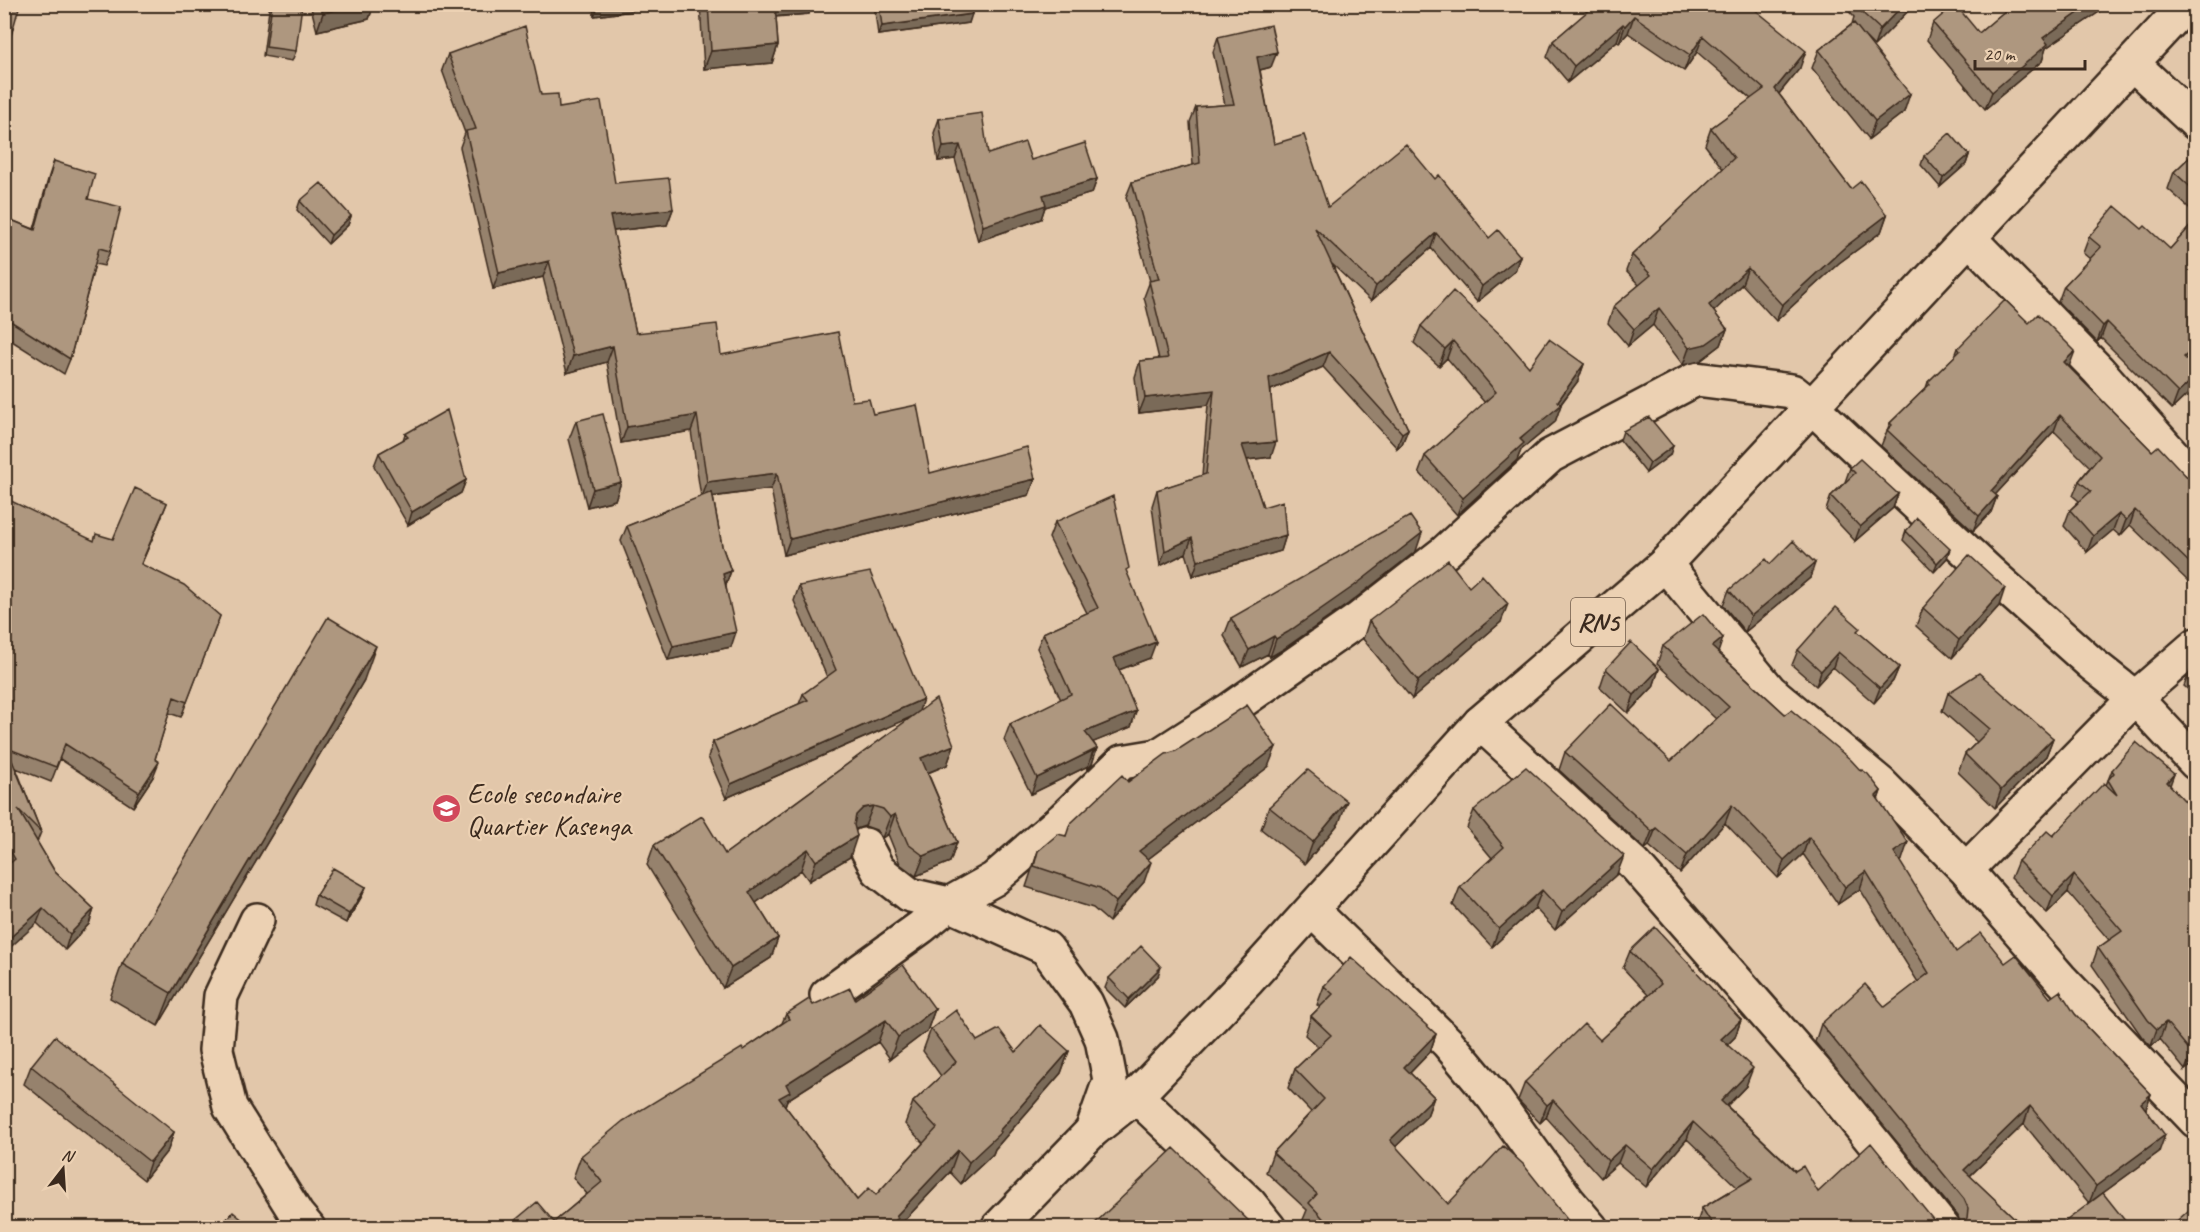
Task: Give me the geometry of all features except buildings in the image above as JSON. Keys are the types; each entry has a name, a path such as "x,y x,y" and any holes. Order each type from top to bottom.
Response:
{"main road":[{"name":"RN5","path":"998,1227 1092,1131 1136,1096 1248,980 1480,723 1665,564 2187,4"},
{"path":"2133,64 2196,123"},
{"path":"1970,239 2098,370 2196,481"},
{"path":"827,995 949,904 994,879 1063,819 1122,762 1158,756 1228,711 1359,619 1445,552 1550,456 1696,379 1792,391 1989,572 2092,664 2135,698 2196,764"},
{"path":"1665,564 1770,691 1881,784 1966,870 2060,978 2196,1121"},
{"path":"1966,870 2135,698 2196,645"},
{"path":"1480,723 1635,865 1824,1081 1943,1227"},
{"path":"866,845 878,870 910,895 949,904 1046,948 1086,1003 1102,1040 1110,1080 1092,1131"},
{"path":"1312,909 1448,1043 1494,1098 1568,1201 1591,1227"},
{"path":"256,920 221,996 216,1050 230,1107 297,1215 308,1227"},
{"path":"1136,1096 1249,1203 1269,1227"}],"place":[{"name":"Ecole secondaire Quartier Kasenga","path":"446,809"}]}
